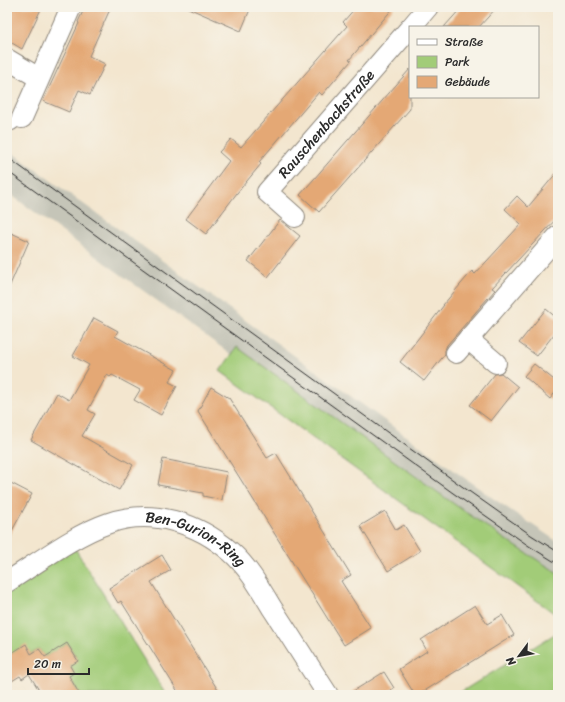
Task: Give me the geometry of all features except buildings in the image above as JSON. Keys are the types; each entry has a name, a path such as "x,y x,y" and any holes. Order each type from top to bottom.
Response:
{"street":[{"path":"14,120 39,78 71,7"},
{"name":"Rauschenbachstraße","path":"412,26 428,7"},
{"name":"Rauschenbachstraße","path":"295,217 267,192 409,29"},
{"path":"7,59 39,78"},
{"path":"496,363 462,346 558,236"},
{"name":"Ben-Gurion-Ring","path":"7,582 92,529 110,522 133,517 156,517 180,522 206,534 231,552 250,573 328,695"}],"shaded area":[{"path":"7,149 491,497 558,542 558,573 506,540 447,499 237,347 232,355 7,192"}],"green space":[{"path":"237,347 447,499 506,540 558,573 558,616 220,371"},
{"path":"71,542 166,695 80,695 69,676 74,673 70,666 78,660 67,643 45,657 39,649 31,654 25,645 8,656 7,655 7,582"},
{"path":"558,632 558,695 456,695"}],"tram line":[{"path":"7,157 456,482 531,535 558,552"},
{"path":"7,171 453,493 529,546 558,564"}]}
